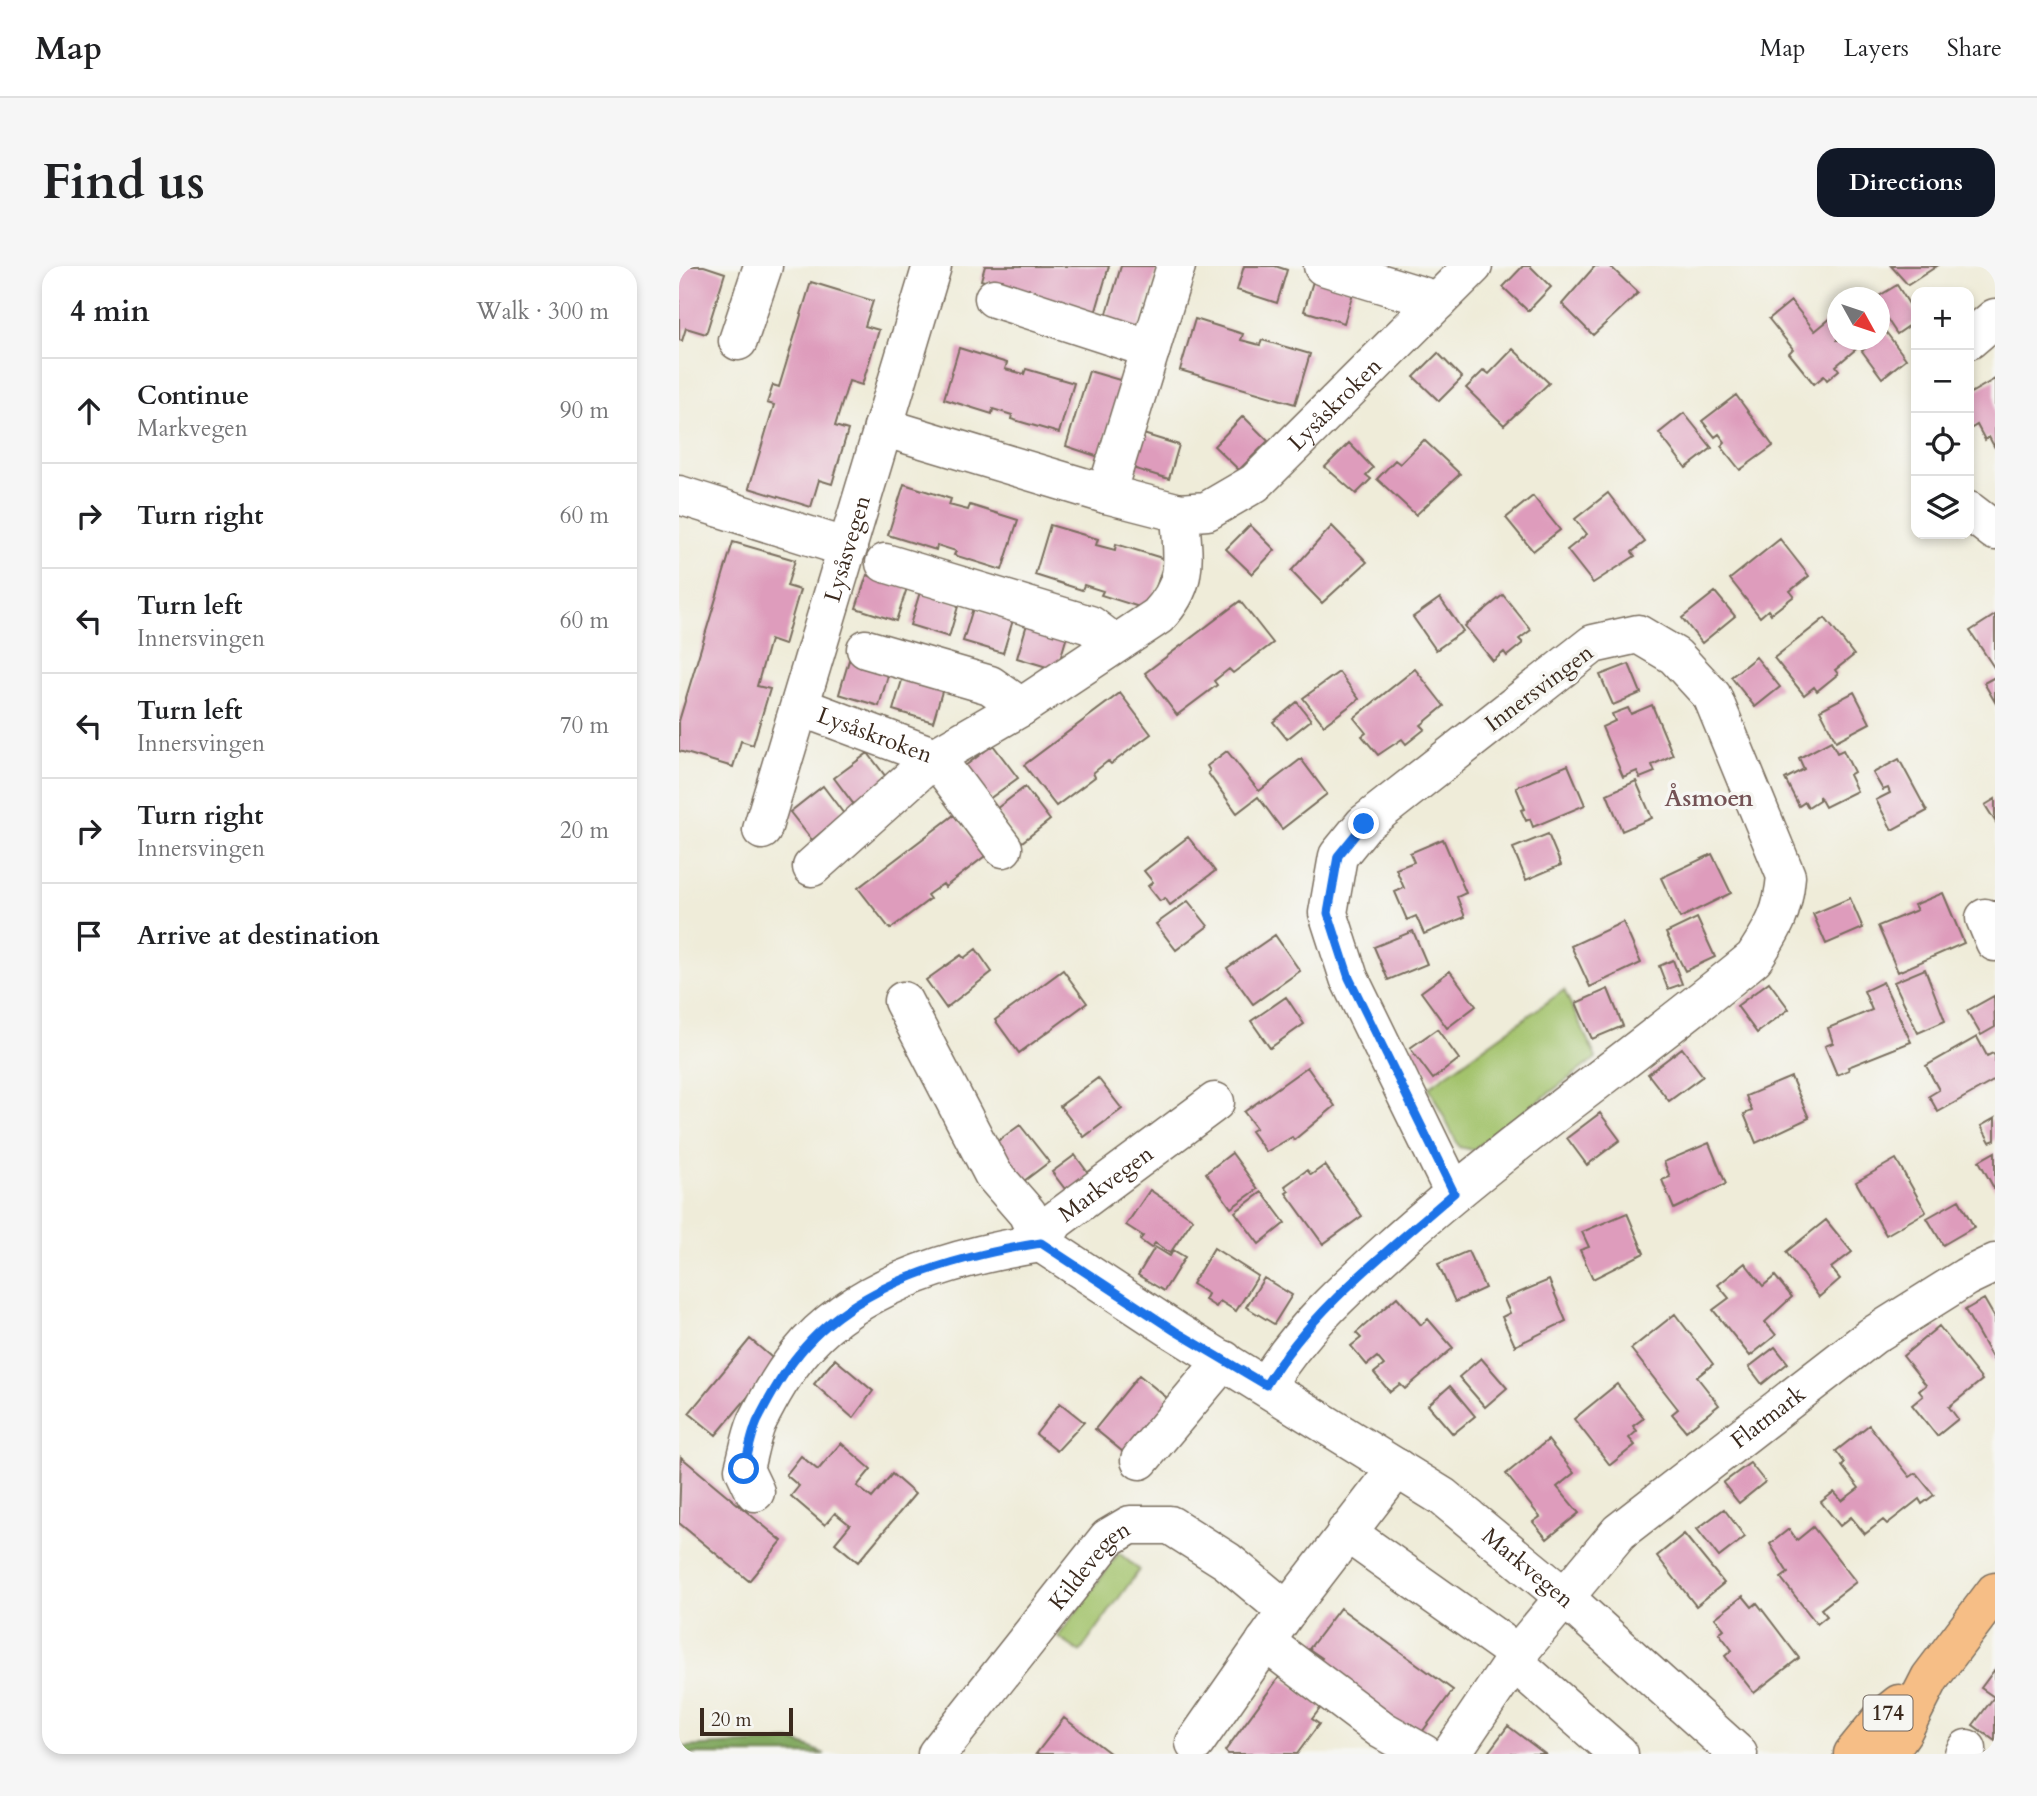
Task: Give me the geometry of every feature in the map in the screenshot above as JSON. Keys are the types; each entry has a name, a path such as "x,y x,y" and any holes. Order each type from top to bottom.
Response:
{"main road":[{"name":"174","path":"1887,1754 1903,1731 1930,1678 1995,1592"},
{"name":"174","path":"1853,1754 1884,1716 1930,1678"}],"street":[{"path":"737,341 763,266"},
{"path":"1324,266 1438,301"},
{"name":"Lysåskroken","path":"883,427 1106,494 1180,513 1207,511 1255,484 1473,266"},
{"path":"1106,494 1176,267"},
{"name":"Lysåsvegen","path":"762,830 883,427 920,269"},
{"path":"994,299 1151,349"},
{"path":"1974,336 1995,318"},
{"path":"679,495 848,548"},
{"name":"Lysåskroken","path":"801,707 935,757 1021,707 1158,616 1173,600 1182,580 1180,513"},
{"path":"1974,515 1995,531"},
{"path":"885,563 1090,625 1115,644"},
{"name":"Innersvingen","path":"1266,1385 1288,1349 1331,1302 1454,1193 1754,958 1784,905 1786,876 1712,696 1675,656 1638,634 1593,644 1364,824 1338,856 1328,913 1349,978 1454,1193"},
{"path":"866,649 990,685 1021,707"},
{"path":"813,867 935,757 1003,848"},
{"path":"903,1002 993,1174 1027,1213 1041,1243"},
{"name":"Markvegen","path":"1041,1243 1055,1221 1216,1102"},
{"name":"Markvegen","path":"755,1492 744,1469 756,1424 799,1354 829,1324 868,1298 912,1277 991,1251 1041,1243 1443,1497 1563,1596 1738,1754"},
{"name":"Flatmark","path":"1451,1754 1516,1658 1563,1596 1619,1532 1873,1336 1966,1277 1995,1263"},
{"path":"1140,1460 1224,1360"},
{"path":"1195,1743 1287,1611 1397,1468"},
{"name":"Kildevegen","path":"937,1754 1108,1538 1130,1525 1170,1525 1227,1561 1287,1611"},
{"path":"1346,1532 1516,1658 1619,1754"},
{"path":"1265,1642 1374,1724 1424,1754"}],"green space":[{"path":"1564,990 1596,1058 1473,1150 1459,1147 1429,1087"},
{"path":"1119,1553 1139,1570 1080,1652 1058,1637"},
{"path":"794,1741 825,1754 679,1754 679,1743 684,1747"}],"building":[{"path":"679,266 704,266 725,273 706,334 686,328 682,341 679,340"},
{"path":"985,266 1109,266 1095,314 981,280"},
{"path":"1121,266 1158,266 1136,337 1103,327"},
{"path":"1244,266 1275,266 1287,270 1277,303 1237,290"},
{"path":"1523,266 1530,266 1551,287 1528,311 1503,287"},
{"path":"1595,266 1610,266 1638,293 1593,335 1562,304"},
{"path":"1891,266 1937,266 1908,285"},
{"path":"1314,278 1354,290 1344,323 1304,311"},
{"path":"811,282 873,301 865,326 879,330 862,385 849,381 835,426 848,430 832,484 819,480 811,507 749,488 774,405 767,403 773,385 779,387"},
{"path":"1897,285 1911,307 1911,324 1897,334 1890,324 1890,289"},
{"path":"1791,301 1815,331 1827,321 1827,350 1855,350 1836,366 1839,370 1827,380 1824,376 1814,384 1789,353 1793,349 1769,319"},
{"path":"1195,319 1243,334 1241,340 1260,345 1262,340 1310,354 1295,404 1180,370"},
{"path":"1890,337 1906,359 1882,378 1862,351 1890,350"},
{"path":"959,348 1007,363 1005,369 1024,374 1026,369 1074,383 1059,433 1011,419 1012,415 993,409 992,414 944,399"},
{"path":"1513,349 1549,383 1504,425 1466,388 1484,370 1489,374"},
{"path":"1438,353 1462,378 1439,401 1414,377"},
{"path":"1089,371 1123,381 1099,457 1066,446"},
{"path":"1995,379 1995,448 1989,437 1985,440 1977,425 1974,427 1974,391"},
{"path":"1736,395 1773,446 1740,470 1721,446 1725,442 1719,434 1715,437 1702,421"},
{"path":"1684,413 1712,448 1686,468 1659,433"},
{"path":"1243,416 1268,441 1239,470 1214,446"},
{"path":"1140,433 1179,445 1169,479 1129,467"},
{"path":"1424,440 1460,474 1416,515 1377,479 1395,460 1400,464"},
{"path":"1349,443 1373,468 1366,475 1371,479 1356,494 1325,467"},
{"path":"904,484 951,499 949,505 968,510 970,505 1018,520 1002,570 954,555 956,551 937,545 936,550 888,535"},
{"path":"1608,493 1645,542 1632,552 1635,556 1593,583 1567,550 1587,534 1575,519"},
{"path":"1533,496 1560,530 1533,551 1506,518"},
{"path":"1050,525 1098,539 1096,545 1115,550 1116,544 1165,559 1149,610 1101,595 1103,591 1084,585 1082,590 1035,575"},
{"path":"1250,525 1275,550 1252,574 1226,549"},
{"path":"1332,526 1367,562 1322,603 1291,571"},
{"path":"1780,539 1809,576 1790,591 1794,596 1771,614 1768,610 1760,617 1730,579"},
{"path":"733,542 795,560 787,586 800,590 784,645 770,640 757,686 770,689 753,745 741,741 733,767 679,751 679,721"},
{"path":"867,575 907,588 896,621 856,608"},
{"path":"920,592 959,603 949,637 910,625"},
{"path":"1715,592 1735,616 1702,643 1682,618"},
{"path":"1503,595 1531,630 1519,639 1523,643 1507,656 1504,652 1493,661 1465,626"},
{"path":"1440,598 1463,631 1436,650 1413,617"},
{"path":"1240,601 1273,643 1233,673 1229,669 1214,681 1217,685 1177,715 1145,673"},
{"path":"973,608 1013,620 1003,653 963,641"},
{"path":"1995,615 1995,669 1970,631"},
{"path":"1825,618 1854,655 1835,670 1838,674 1817,691 1814,687 1804,695 1774,658"},
{"path":"1027,624 1067,636 1057,670 1017,658"},
{"path":"1756,657 1780,687 1755,707 1731,677"},
{"path":"849,660 889,672 879,706 839,694"},
{"path":"1629,664 1641,693 1613,705 1600,675"},
{"path":"1415,669 1444,706 1421,725 1425,729 1406,744 1402,739 1378,755 1362,736 1366,733 1354,718"},
{"path":"1339,672 1359,699 1324,725 1303,698"},
{"path":"903,677 943,688 933,722 893,710"},
{"path":"1995,677 1995,702 1984,683"},
{"path":"1854,692 1870,723 1836,741 1820,710"},
{"path":"1120,693 1151,734 1111,764 1108,761 1093,773 1095,777 1056,806 1024,765"},
{"path":"1297,702 1311,720 1287,739 1273,722"},
{"path":"1652,705 1673,755 1652,765 1655,772 1640,778 1637,771 1623,777 1602,727 1615,721 1612,714 1628,708 1631,714"},
{"path":"1831,741 1837,753 1843,750 1854,772 1849,775 1857,791 1825,807 1819,796 1819,800 1808,807 1805,802 1799,806 1785,779 1804,769 1799,758"},
{"path":"993,745 1018,778 989,799 965,766"},
{"path":"1227,751 1259,791 1301,759 1327,794 1282,829 1258,797 1237,813 1208,773 1210,771 1207,766"},
{"path":"868,753 889,781 855,806 834,778"},
{"path":"1899,759 1927,811 1892,830 1876,800 1890,793 1888,788 1883,790 1873,773"},
{"path":"1568,765 1585,805 1533,827 1530,819 1526,821 1521,810 1525,809 1516,787"},
{"path":"1636,781 1652,818 1622,831 1607,794"},
{"path":"823,786 844,814 812,840 790,812"},
{"path":"1025,787 1050,820 1022,842 996,809"},
{"path":"1995,799 1995,821 1985,805"},
{"path":"954,815 985,856 945,887 943,884 927,895 930,899 890,929 858,888"},
{"path":"1548,834 1561,865 1526,880 1513,848"},
{"path":"1188,837 1215,871 1170,905 1165,898 1160,901 1148,886 1153,882 1144,871"},
{"path":"1443,839 1466,893 1457,897 1465,917 1424,934 1416,916 1407,920 1395,892 1404,888 1396,869 1414,862 1410,853"},
{"path":"1712,854 1731,893 1680,918 1661,878"},
{"path":"1943,893 1964,943 1898,972 1878,926 1917,910 1914,905"},
{"path":"1850,898 1863,928 1826,944 1813,914"},
{"path":"1188,901 1208,926 1176,950 1156,924"},
{"path":"1697,918 1715,957 1685,971 1666,933"},
{"path":"1623,922 1641,963 1590,987 1571,946"},
{"path":"1413,931 1427,964 1388,980 1374,947"},
{"path":"1275,935 1300,971 1253,1004 1227,968"},
{"path":"976,949 992,972 946,1008 926,980 961,955 964,958"},
{"path":"1673,960 1682,984 1668,989 1659,966"},
{"path":"1925,969 1945,1021 1918,1033 1894,982"},
{"path":"1063,970 1087,1003 1019,1053 995,1020"},
{"path":"1450,971 1476,1006 1447,1028 1421,992"},
{"path":"1769,982 1789,1009 1757,1033 1737,1006"},
{"path":"1883,982 1911,1042 1848,1067 1849,1070 1837,1075 1825,1046 1833,1043 1828,1028 1872,1010 1864,991"},
{"path":"1608,989 1623,1026 1592,1039 1576,1003"},
{"path":"1994,996 1995,1027 1981,1035 1967,1011"},
{"path":"1286,997 1304,1024 1270,1048 1251,1021"},
{"path":"1437,1029 1459,1059 1433,1079 1410,1048"},
{"path":"1977,1037 1987,1056 1993,1053 1995,1056 1995,1080 1938,1112 1929,1096 1939,1090 1926,1066"},
{"path":"1682,1048 1703,1076 1669,1101 1648,1074"},
{"path":"1307,1067 1335,1106 1294,1140 1292,1137 1266,1152 1251,1131 1256,1128 1244,1112"},
{"path":"1791,1077 1809,1118 1756,1143 1744,1114 1752,1111 1746,1096"},
{"path":"1098,1078 1122,1109 1084,1137 1060,1106"},
{"path":"1600,1113 1620,1140 1587,1165 1567,1138"},
{"path":"1995,1118 1995,1140 1990,1142 1981,1126"},
{"path":"1020,1125 1049,1162 1020,1184 991,1146"},
{"path":"1709,1143 1726,1184 1674,1209 1662,1180 1670,1177 1664,1162"},
{"path":"1995,1152 1995,1190 1979,1161"},
{"path":"1232,1153 1258,1189 1231,1208 1206,1173"},
{"path":"1075,1155 1091,1177 1068,1193 1052,1172"},
{"path":"1896,1159 1926,1212 1886,1235 1856,1182"},
{"path":"1325,1165 1362,1216 1323,1244 1286,1193 1289,1191 1285,1186 1307,1170 1311,1175"},
{"path":"1150,1190 1193,1219 1170,1253 1155,1243 1151,1248 1140,1240 1143,1236 1126,1225"},
{"path":"1262,1192 1285,1223 1259,1244 1235,1212"},
{"path":"1959,1200 1974,1227 1943,1245 1927,1218"},
{"path":"1627,1213 1644,1253 1593,1279 1580,1250 1589,1247 1582,1232"},
{"path":"1826,1220 1852,1252 1831,1268 1840,1279 1819,1297 1786,1252"},
{"path":"1155,1247 1170,1256 1173,1250 1185,1257 1164,1291 1138,1275"},
{"path":"1214,1248 1258,1276 1236,1311 1220,1301 1216,1307 1205,1300 1208,1294 1192,1284"},
{"path":"1468,1251 1485,1288 1455,1302 1438,1264"},
{"path":"1745,1263 1763,1286 1775,1276 1792,1297 1765,1322 1776,1335 1750,1356 1713,1310 1729,1298 1718,1285"},
{"path":"1264,1278 1292,1295 1274,1324 1246,1307"},
{"path":"1549,1280 1566,1321 1515,1346 1502,1317 1510,1313 1504,1299"},
{"path":"1397,1297 1421,1325 1428,1319 1453,1348 1405,1389 1400,1384 1390,1392 1374,1373 1384,1365 1377,1357 1367,1365 1351,1346 1361,1338 1356,1333"},
{"path":"1984,1299 1995,1318 1995,1363 1965,1310"},
{"path":"1675,1314 1713,1364 1697,1377 1719,1405 1686,1431 1672,1414 1678,1409 1631,1349"},
{"path":"1939,1326 1982,1380 1949,1407 1958,1419 1937,1436 1912,1405 1923,1396 1919,1391 1926,1385 1903,1356"},
{"path":"750,1339 777,1362 716,1435 689,1413"},
{"path":"1775,1347 1788,1363 1762,1384 1749,1367"},
{"path":"1481,1358 1507,1388 1485,1407 1459,1377"},
{"path":"835,1359 873,1391 853,1418 814,1384"},
{"path":"1139,1375 1172,1402 1128,1456 1095,1429"},
{"path":"1617,1384 1644,1418 1633,1426 1637,1431 1629,1438 1635,1445 1610,1465 1574,1419"},
{"path":"1450,1386 1475,1416 1453,1434 1428,1405"},
{"path":"1060,1403 1084,1422 1057,1451 1036,1434"},
{"path":"1869,1425 1910,1477 1916,1473 1934,1495 1922,1504 1919,1499 1887,1524 1883,1520 1865,1534 1851,1517 1840,1526 1821,1502 1834,1492 1842,1501 1859,1488 1842,1466 1845,1463 1836,1451"},
{"path":"1548,1440 1574,1473 1557,1487 1579,1513 1547,1539 1533,1522 1540,1517 1506,1474"},
{"path":"841,1443 871,1469 857,1486 872,1498 892,1474 915,1494 858,1562 835,1543 850,1525 835,1513 825,1525 791,1496 799,1486 786,1475 801,1456 818,1470"},
{"path":"681,1457 782,1541 749,1581 679,1523"},
{"path":"1750,1463 1765,1482 1739,1503 1723,1483"},
{"path":"1724,1509 1745,1537 1719,1557 1697,1529"},
{"path":"1813,1527 1856,1582 1821,1609 1827,1616 1817,1624 1781,1578 1788,1573 1770,1544 1789,1529 1797,1540"},
{"path":"1684,1534 1724,1583 1696,1606 1657,1556"},
{"path":"1743,1596 1752,1607 1757,1603 1799,1658 1754,1693 1725,1656 1732,1650 1719,1633 1724,1629 1715,1618"},
{"path":"1340,1608 1453,1690 1422,1732 1410,1723 1405,1729 1317,1665 1322,1658 1309,1649"},
{"path":"1995,1669 1995,1741 1973,1725 1994,1697 1981,1688"},
{"path":"1280,1676 1322,1706 1312,1719 1319,1724 1297,1754 1228,1754 1225,1751"},
{"path":"1064,1718 1111,1754 1036,1754"},
{"path":"1508,1726 1545,1754 1487,1754"}],"district":[{"name":"Åsmoen","path":"1709,798"}],"route":[{"path":"744,1469 756,1424 799,1354 829,1324 868,1298 912,1277 991,1251 1041,1243 1112,1286 1175,1331 1266,1385 1288,1349 1331,1302 1454,1193 1349,978 1328,913 1338,856 1364,824"}]}
